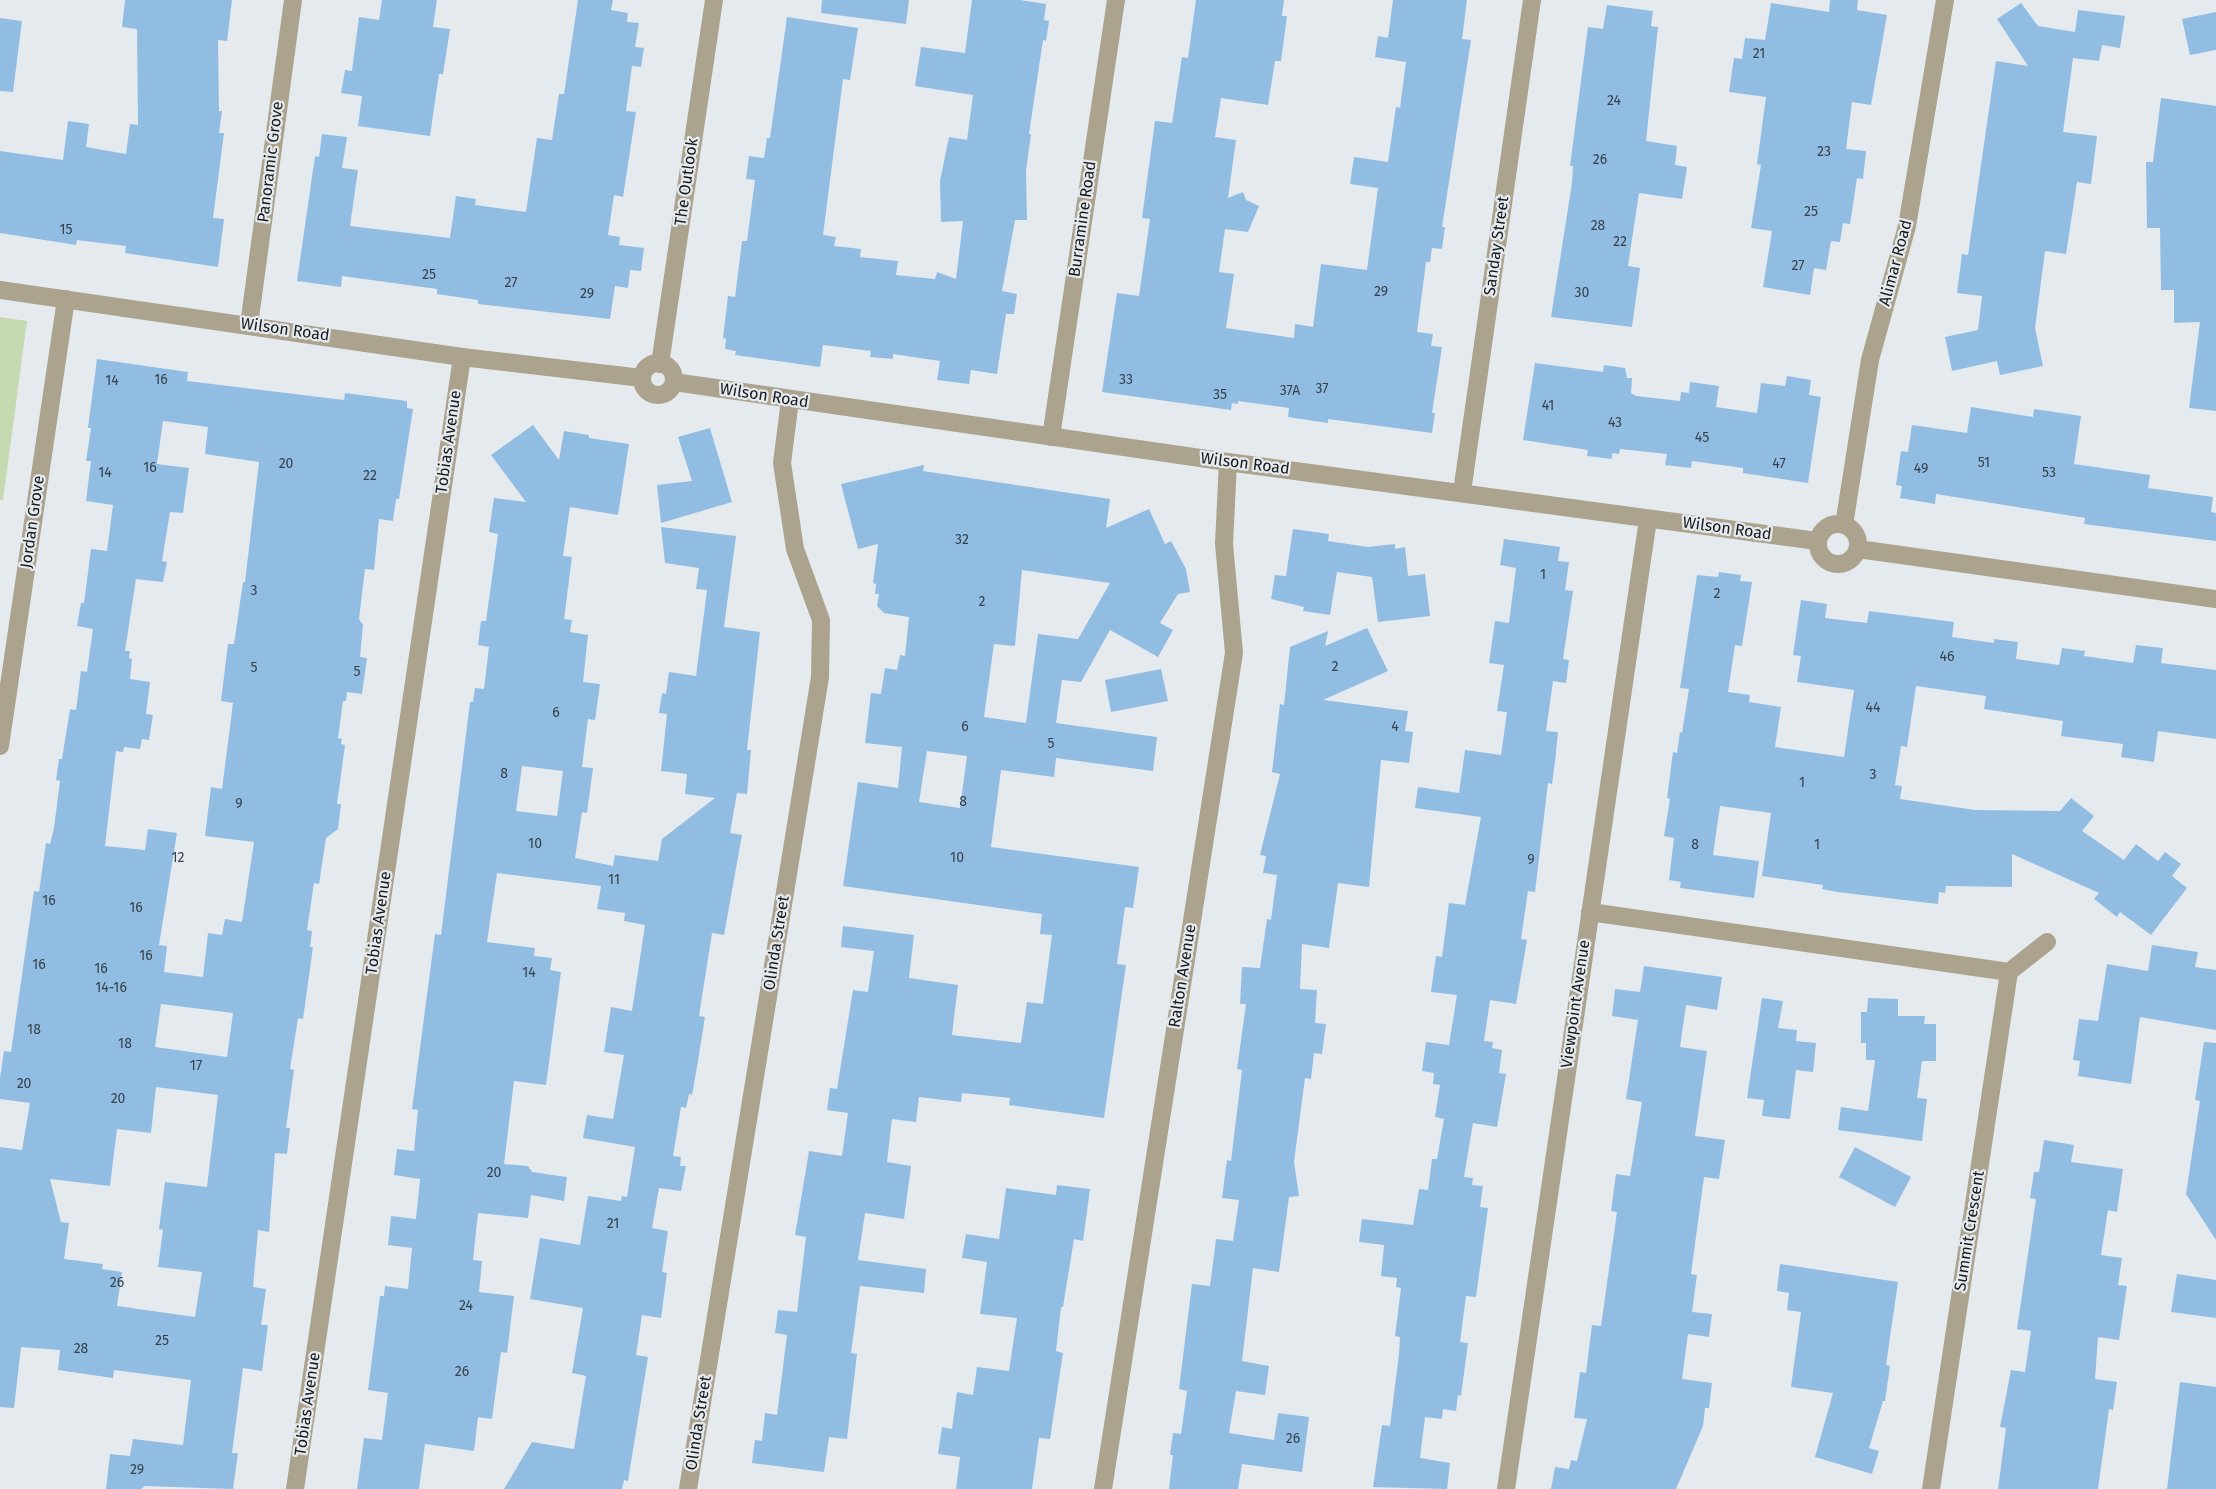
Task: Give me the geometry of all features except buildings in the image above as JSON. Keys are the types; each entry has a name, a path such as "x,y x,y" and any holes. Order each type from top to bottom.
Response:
{"street":[{"name":"Panoramic Grove","path":"249,325 292,0"},
{"name":"The Outlook","path":"660,364 714,0"},
{"name":"Burramine Road","path":"1051,437 1116,0"},
{"name":"Sanday Street","path":"1462,492 1532,0"},
{"name":"Alimar Road","path":"1844,525 1870,360 1907,226 1945,0"},
{"name":"Wilson Road","path":"0,290 462,357 642,378"},
{"name":"Jordan Grove","path":"0,746 66,299"},
{"name":"Tobias Avenue","path":"295,1489 462,357"},
{"path":"660,364 671,371 674,382 669,391 658,395 646,391 642,378 649,366 660,364"},
{"name":"Wilson Road","path":"674,382 1228,462 1817,541"},
{"name":"Olinda Street","path":"688,1489 820,676 821,620 795,549 782,463 790,400"},
{"name":"Ralton Avenue","path":"1103,1489 1234,653 1224,544 1228,462"},
{"name":"Viewpoint Avenue","path":"1506,1489 1648,519"},
{"path":"1830,525 1844,525 1855,534 1858,549 1850,560 1831,563 1820,555 1817,541 1824,529 1830,525"},
{"path":"1858,549 2216,599"},
{"path":"1590,912 2009,972 2046,942"},
{"name":"Summit Crescent","path":"1931,1489 2009,972"}],"green space":[{"path":"0,317 27,321 3,500 0,500"}]}
